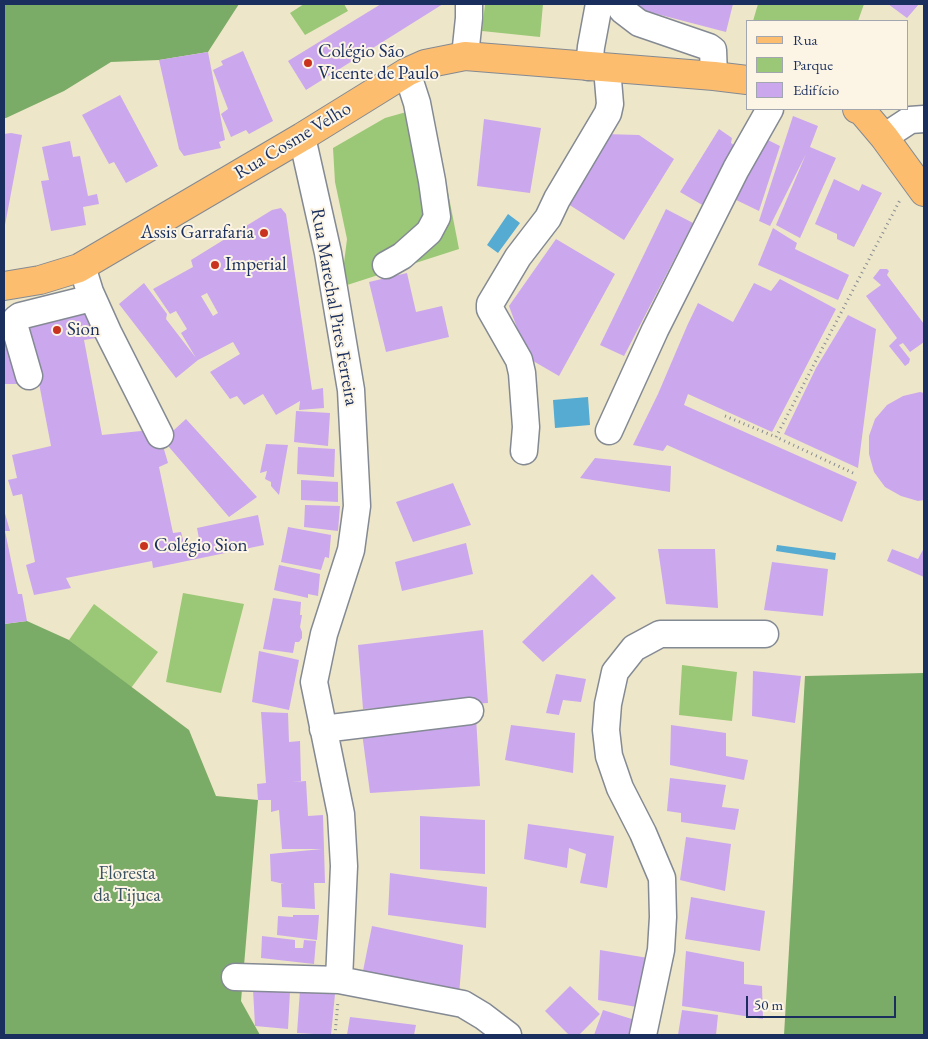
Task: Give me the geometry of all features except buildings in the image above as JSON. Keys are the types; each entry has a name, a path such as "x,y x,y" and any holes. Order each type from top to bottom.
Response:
{"main road":[{"name":"Rua Cosme Velho","path":"5,286 40,280 82,266 302,137 407,72 425,64 465,56 746,80"},
{"path":"860,110 884,138 919,185"}],"street":[{"path":"465,56 469,4"},
{"path":"524,451 526,427 522,373 519,360 490,309 490,304 518,258 548,218 557,199 608,113 610,104 598,68 599,4"},
{"path":"620,4 622,10 639,23 713,50 714,76"},
{"path":"386,265 402,256 429,232 437,217 417,103 407,72"},
{"path":"609,431 655,330 736,169 769,110"},
{"path":"884,138 910,120 924,118"},
{"name":"Rua Marechal Pires Ferreira","path":"302,137 328,253 351,390 356,506 350,550 324,634 314,682 340,814 344,866 339,980"},
{"path":"82,266 92,298 160,435"},
{"path":"5,286 20,316"},
{"path":"29,376 14,324 16,319 20,316 92,298"},
{"path":"643,1035 661,950 663,917 662,878 643,833 620,788 609,756 606,730 608,704 615,672 634,648 660,634 765,634"},
{"path":"323,729 470,712"},
{"path":"235,977 339,980 463,1004 508,1035"}],"path":[{"path":"776,437 899,202 919,185"},
{"path":"725,416 776,437 853,473"},
{"path":"335,1035 339,980"}],"green space":[{"path":"4,4 239,4 208,52 159,60 111,62 64,91 4,118"},
{"path":"304,4 344,4 348,11 305,35 290,13"},
{"path":"485,4 543,4 540,37 482,31"},
{"path":"758,4 864,4 858,20 753,20"},
{"path":"431,105 459,249 341,287 347,239 335,182 333,148 385,118"},
{"path":"183,593 244,604 221,693 166,682"},
{"path":"94,604 158,652 131,688 69,640"},
{"name":"Floresta da Tijuca","path":"27,621 69,640 189,730 216,796 258,800 241,1001 260,1035 4,1035 4,624"},
{"path":"682,665 737,672 732,721 679,715"},
{"path":"924,673 924,1035 784,1035 805,676"}],"water":[{"path":"508,214 520,223 498,253 487,245"},
{"path":"588,397 590,425 555,428 553,400"},
{"path":"777,545 836,553 835,560 776,551"}],"place":[{"name":"Colégio São Vicente de Paulo","path":"308,63"},
{"name":"Assis Garrafaria","path":"264,233"},
{"name":"Imperial","path":"215,265"},
{"name":"Sion","path":"57,330"},
{"name":"Colégio Sion","path":"144,546"}]}
